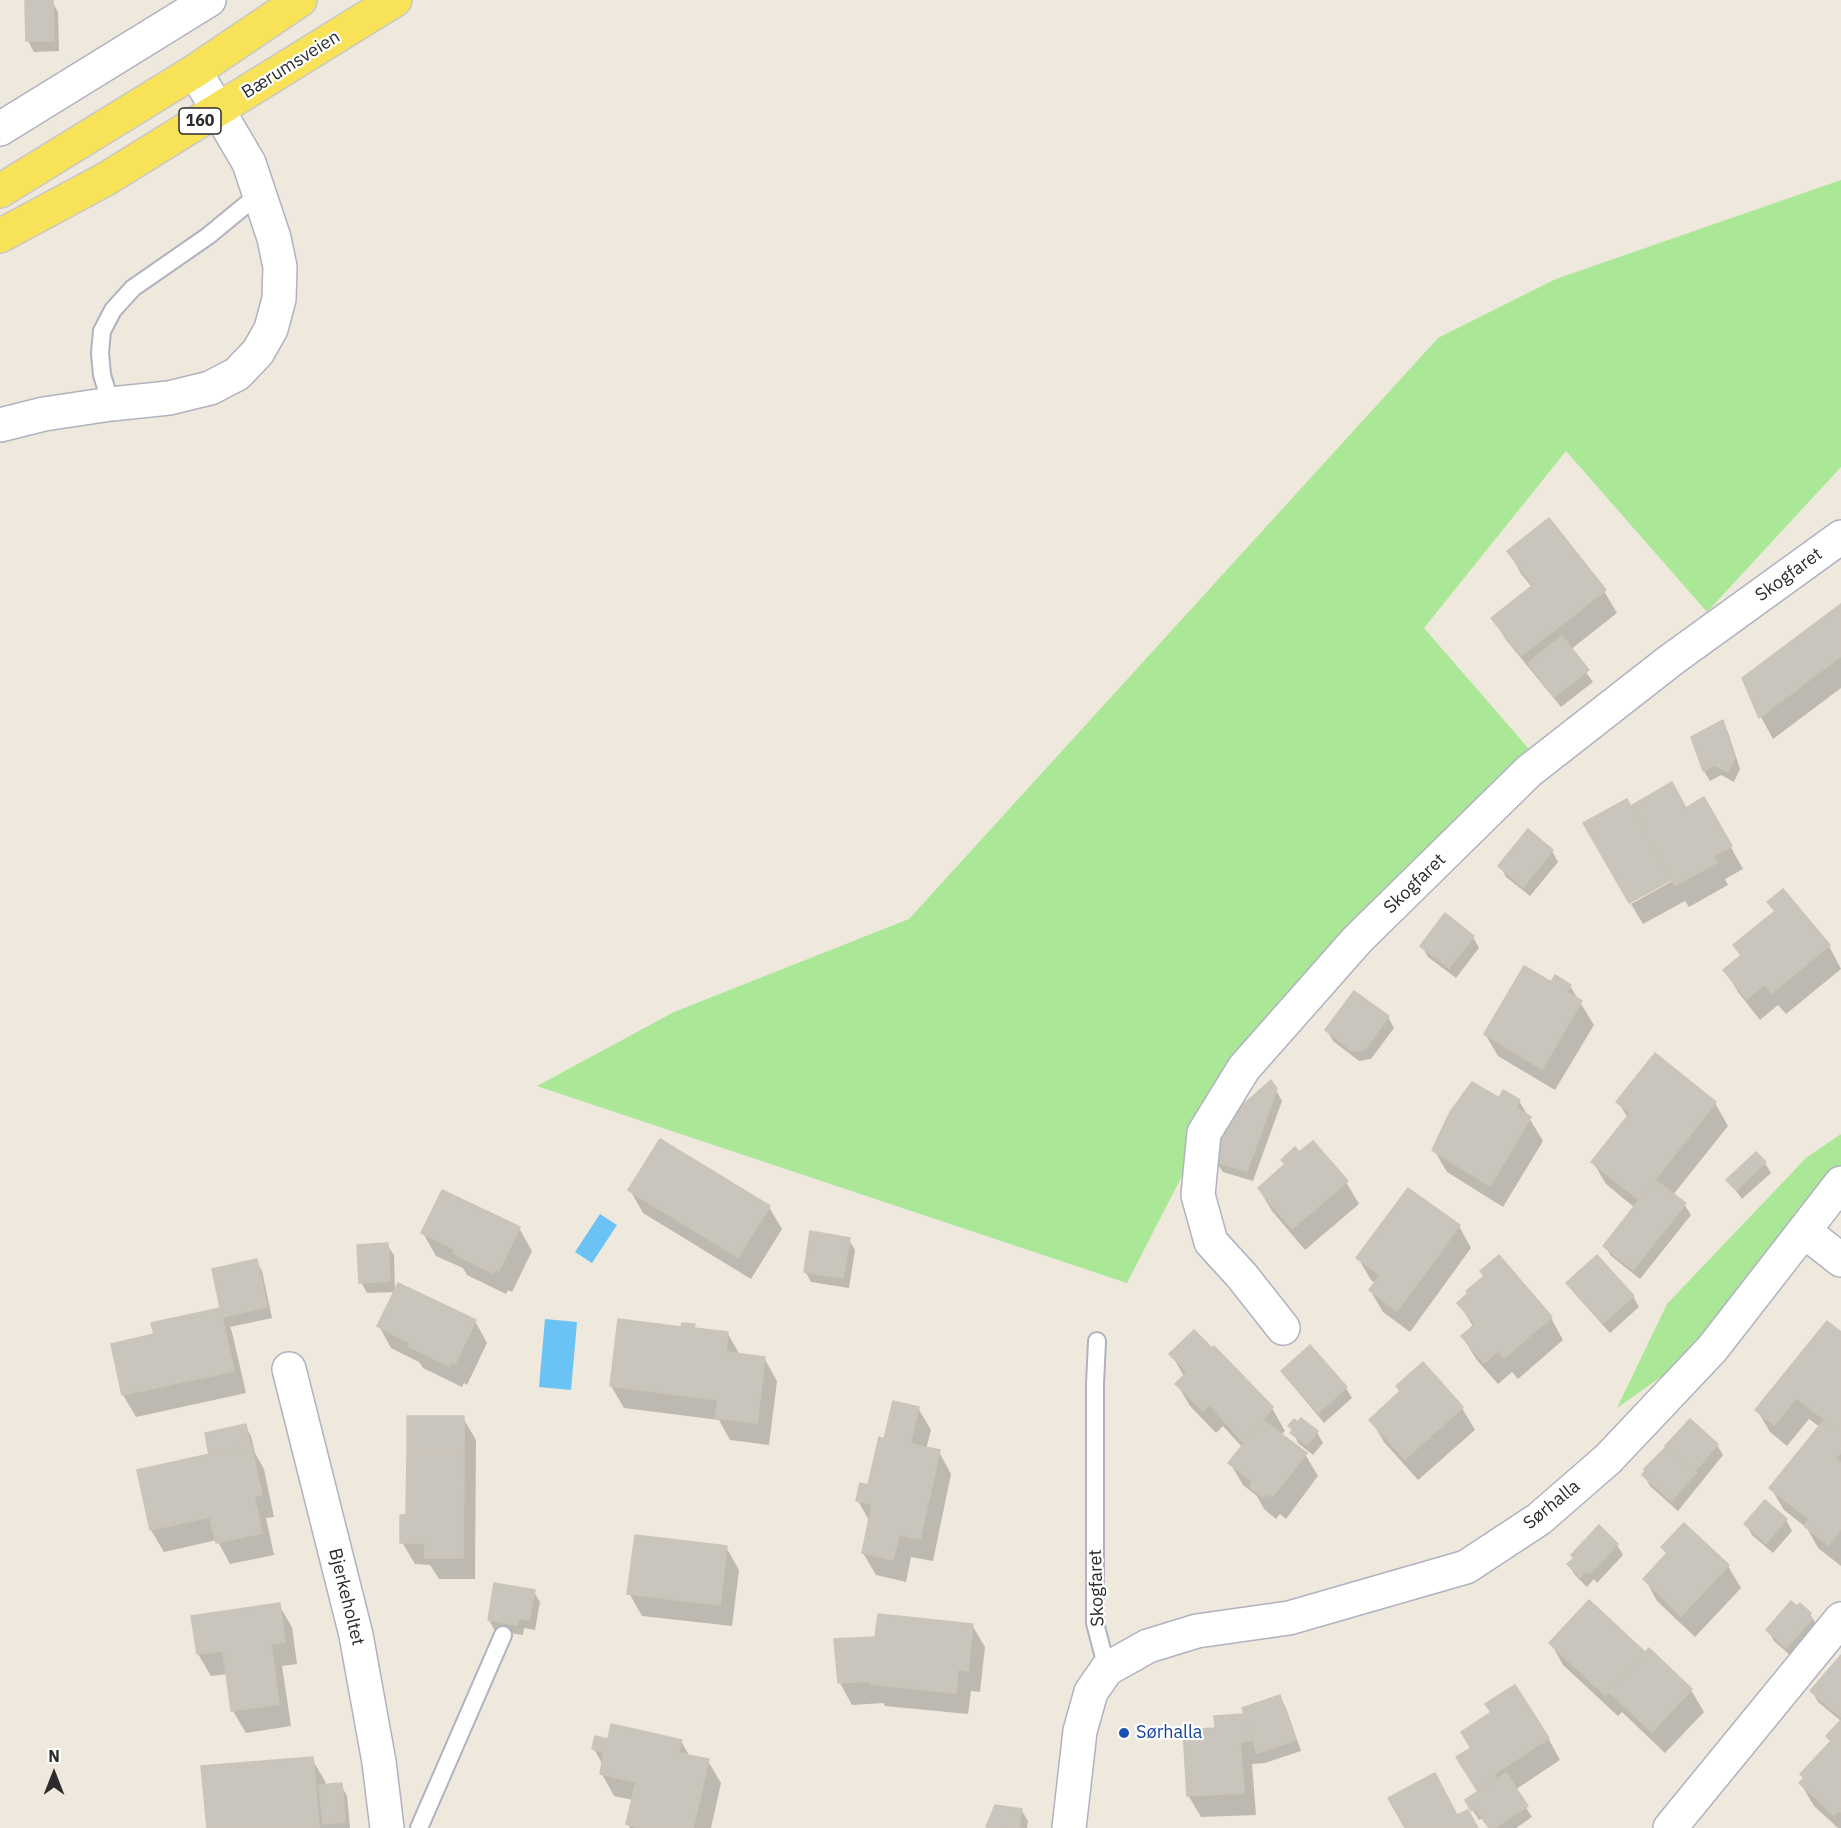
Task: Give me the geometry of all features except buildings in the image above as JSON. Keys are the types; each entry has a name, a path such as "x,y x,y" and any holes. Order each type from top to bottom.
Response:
{"main road":[{"name":"160","path":"0,191 195,71 300,0"},
{"name":"Bærumsveien","path":"0,236 106,178 395,0"}],"street":[{"path":"0,129 209,0"},
{"path":"0,425 44,414 169,398 210,388 237,374 258,352 271,329 279,299 280,267 274,238 249,163 195,71"},
{"name":"Skogfaret","path":"1283,1328 1242,1276 1211,1242 1198,1195 1204,1133 1244,1068 1357,940 1529,771 1671,660 1841,537"},
{"name":"Sørhalla","path":"1107,1669 1148,1646 1197,1630 1289,1618 1466,1567 1539,1519 1608,1459 1712,1349 1841,1183"},
{"path":"1804,1231 1841,1260"},
{"name":"Bjerkeholtet","path":"289,1368 356,1635 379,1762 387,1828"},
{"path":"1670,1828 1841,1619"},
{"path":"1069,1828 1080,1731 1091,1692 1107,1669"}],"lane":[{"path":"111,404 102,375 100,353 102,331 113,310 133,288 208,236 259,194"},
{"name":"Skogfaret","path":"1097,1341 1095,1623 1107,1669"},
{"path":"419,1828 503,1635"}],"green space":[{"path":"1841,180 1841,467 1707,612 1566,451 1424,628 1535,756 1204,1133 1127,1283 537,1086 674,1012 909,919 1438,338 1556,279"},
{"path":"1841,1134 1841,1167 1685,1360 1617,1408 1667,1304 1806,1158"}],"water":[{"path":"600,1214 617,1225 592,1263 575,1252"},
{"path":"545,1319 577,1322 571,1390 539,1387"}],"place":[{"name":"Sørhalla","path":"1124,1733"}]}
